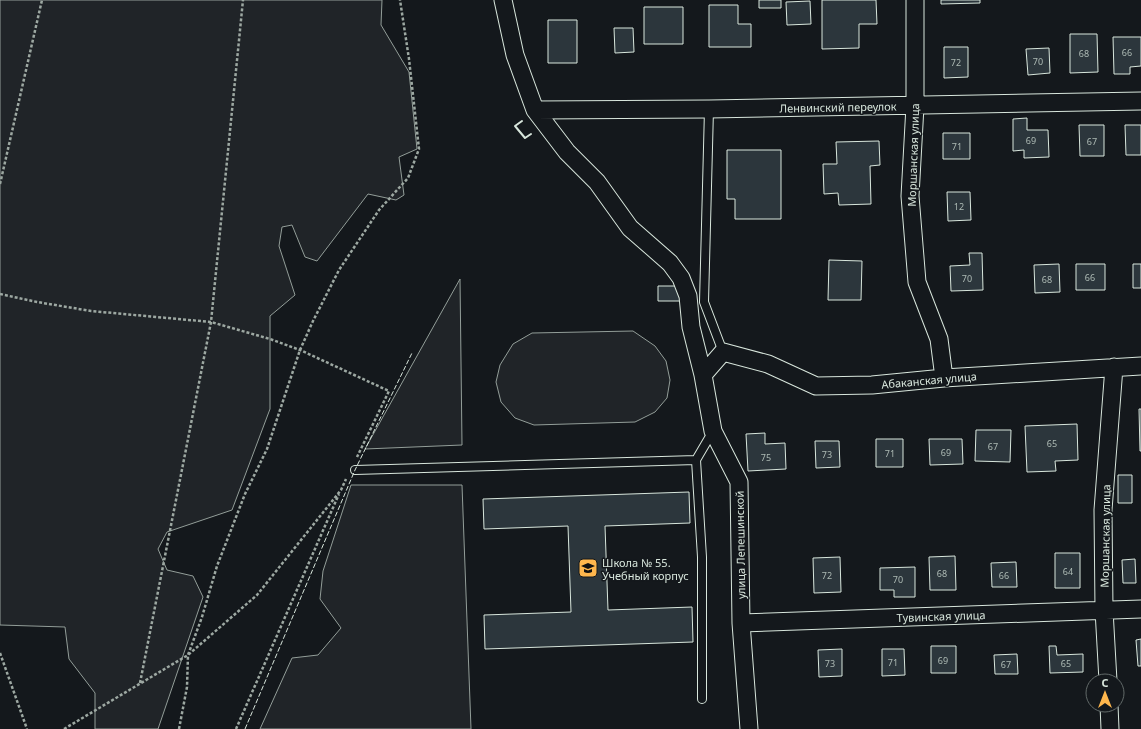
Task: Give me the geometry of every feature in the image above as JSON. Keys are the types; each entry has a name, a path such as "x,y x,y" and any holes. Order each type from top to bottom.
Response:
{"street":[{"name":"улица Лепешинской","path":"503,0 515,55 535,110 567,152 597,182 630,228 670,263 681,278 688,296 691,327 703,375 713,431 739,482 741,623 749,729"},
{"name":"Моршанская улица","path":"916,0 915,106 910,196 917,282 939,339 944,378"},
{"name":"Ленвинский переулок","path":"535,110 915,106 1141,101"},
{"name":"Абаканская улица","path":"723,352 768,364 816,386 872,385 944,378 1141,366"},
{"path":"703,375 723,352"},
{"name":"Моршанская улица","path":"1108,673 1104,610 1103,510 1114,367"},
{"name":"Тувинская улица","path":"741,623 1141,609"},
{"path":"1109,713 1110,729"}],"lane":[{"path":"709,109 704,302 723,352"},
{"path":"702,699 702,557 696,460 713,431"},
{"path":"355,470 696,460"}],"path":[{"path":"0,184 42,0"},
{"path":"140,684 211,322 243,0"},
{"path":"179,729 187,687 188,655 202,617 216,566 242,501 267,449 300,350 312,321 339,270 379,210 408,178 419,149 409,59 400,0"},
{"path":"0,294 91,311 211,322 270,339 300,350 389,391 354,462"},
{"path":"236,729 348,476"},
{"path":"64,729 188,655 257,595 341,490"},
{"path":"0,653 27,729"}],"shaded area":[{"path":"0,0 382,0 381,25 409,72 417,149 399,157 404,195 396,200 368,194 317,261 305,257 292,225 282,227 279,246 295,295 270,316 270,409 232,510 167,532 158,549 167,570 193,576 203,597 158,729 95,729 95,693 69,659 65,627 0,625"},
{"path":"460,279 462,445 365,449"},
{"path":"633,331 655,346 666,361 670,380 667,398 655,412 635,422 534,425 515,418 501,402 496,382 500,365 513,344 532,333"},
{"path":"351,485 462,485 471,729 260,729 292,658 318,655 341,628 320,599 323,571"}],"building":[{"path":"759,0 781,0 781,8 759,8"},
{"path":"822,0 876,0 877,24 859,24 859,48 822,49"},
{"path":"941,0 980,0 980,3 941,4"},
{"path":"810,1 811,24 787,25 786,2"},
{"path":"709,5 738,5 738,24 751,24 751,47 709,47"},
{"path":"644,7 683,7 683,44 644,44"},
{"path":"548,20 577,20 577,63 548,63"},
{"path":"614,28 633,28 634,52 615,53"},
{"path":"1070,34 1097,34 1098,72 1070,73"},
{"path":"1113,37 1141,37 1141,66 1130,67 1130,74 1114,74"},
{"path":"944,47 968,47 968,77 944,78"},
{"path":"1049,48 1050,73 1028,75 1026,49"},
{"path":"1027,118 1027,130 1048,130 1049,157 1024,158 1024,150 1013,151 1013,119"},
{"path":"1079,125 1104,125 1104,156 1080,156"},
{"path":"1125,125 1141,125 1141,155 1126,155"},
{"path":"943,133 970,133 970,159 943,159"},
{"path":"879,141 880,165 870,166 871,204 839,205 838,193 824,194 823,164 837,164 836,142"},
{"path":"727,150 781,150 781,219 735,219 735,199 727,199"},
{"path":"947,192 970,192 971,220 948,221"},
{"path":"969,253 982,253 983,290 951,291 950,266 970,265"},
{"path":"829,260 862,261 861,300 828,300"},
{"path":"1059,264 1060,292 1035,293 1034,265"},
{"path":"1076,264 1105,264 1105,290 1076,290"},
{"path":"1133,264 1141,264 1141,288 1133,288"},
{"path":"658,286 681,286 681,301 658,301"},
{"path":"1139,409 1141,409 1141,451 1140,451"},
{"path":"1077,424 1078,460 1055,461 1056,471 1027,472 1025,426"},
{"path":"976,430 1011,430 1010,462 975,461"},
{"path":"765,433 765,444 785,443 786,469 748,471 746,434"},
{"path":"876,439 903,439 903,467 876,467"},
{"path":"929,439 962,439 963,464 930,465"},
{"path":"815,441 839,441 840,467 816,468"},
{"path":"1118,475 1132,475 1132,503 1118,503"},
{"name":"Школа № 55. Учебный корпус","path":"689,492 690,523 605,526 608,610 692,607 693,642 485,649 484,615 571,612 568,526 484,529 483,499"},
{"path":"1055,553 1080,553 1080,588 1055,588"},
{"path":"955,556 956,590 930,590 929,557"},
{"path":"840,557 841,592 814,593 813,558"},
{"path":"1135,559 1136,583 1123,583 1122,560"},
{"path":"1016,562 1017,587 992,587 991,563"},
{"path":"915,567 915,597 894,597 894,590 880,590 880,568"},
{"path":"1141,639 1141,666 1138,666 1136,640"},
{"path":"931,646 956,646 956,673 931,673"},
{"path":"1049,646 1056,646 1057,655 1083,654 1083,672 1050,673"},
{"path":"842,649 842,676 819,677 818,650"},
{"path":"882,649 904,649 905,675 882,676"},
{"path":"1017,654 1018,674 995,674 994,655"}],"fence":[{"path":"245,729 355,470 412,353"}],"wall":[{"path":"522,121 515,126 525,138 531,134"}],"place":[{"name":"Школа № 55. Учебный корпус","path":"588,568"}]}
